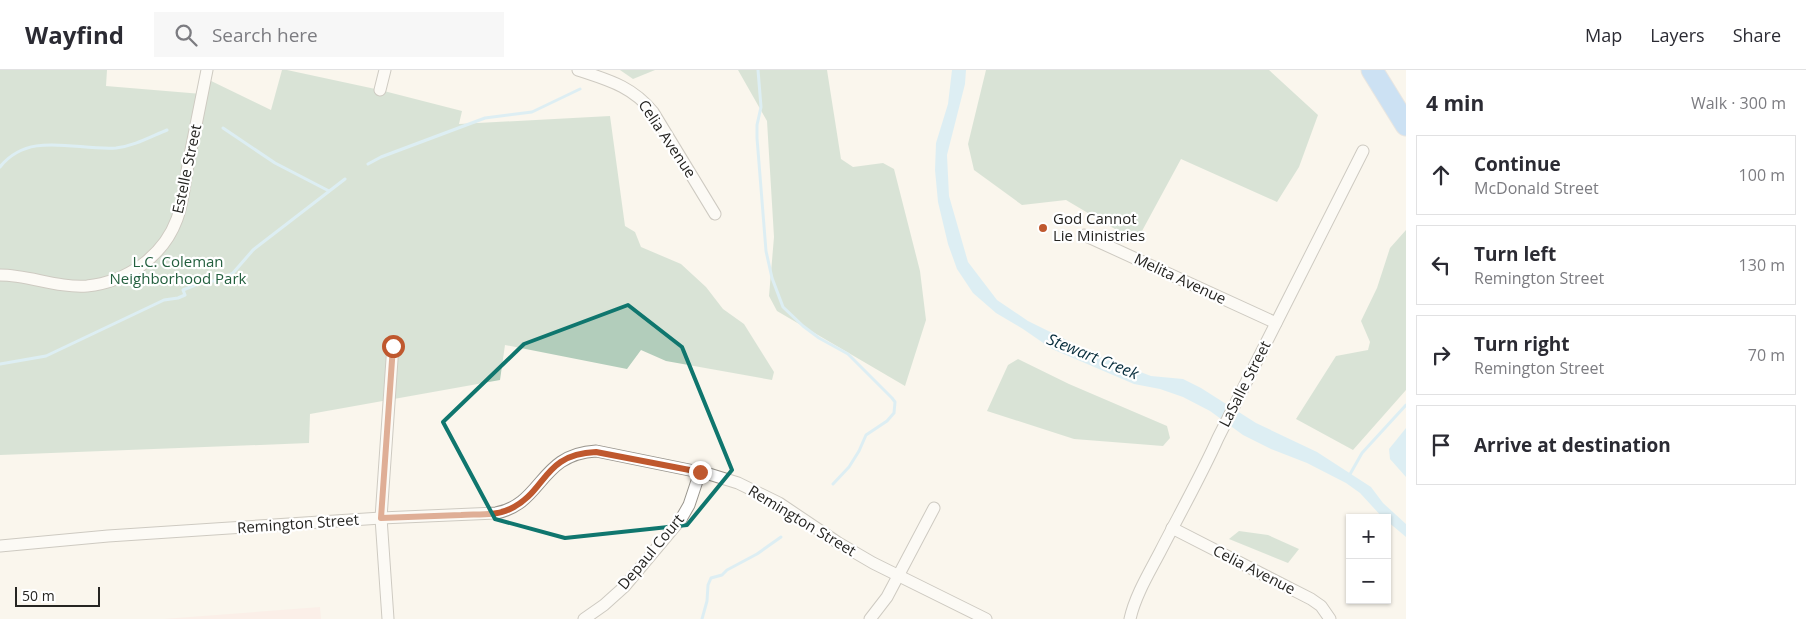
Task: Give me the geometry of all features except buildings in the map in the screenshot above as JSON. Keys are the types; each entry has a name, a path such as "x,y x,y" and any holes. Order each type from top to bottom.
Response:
{"highway":[{"path":"1372,70 1406,125"}],"street":[{"name":"Estelle Street","path":"0,275 69,286 97,284 127,275 155,254 164,243 177,219 207,70"},
{"path":"380,90 385,70"},
{"name":"Celia Avenue","path":"578,70 621,85 645,102 678,152 714,214"},
{"name":"LaSalle Street","path":"1130,619 1139,595 1172,528 1201,476 1218,438 1363,151"},
{"name":"Melita Avenue","path":"1084,235 1276,323"},
{"path":"388,619 381,518 393,346"},
{"name":"Remington Street","path":"0,546 108,536 503,512 522,502 548,472 561,461 583,452 596,452 700,472 738,483 763,495 837,542 898,576 986,619"},
{"name":"Depaul Court","path":"584,619 604,605 624,587 681,519 689,504 700,472"},
{"path":"870,619 887,597 934,508"},
{"name":"Celia Avenue","path":"1172,528 1311,598 1321,606 1330,619"}],"highlighted area":[{"path":"628,305 682,347 732,470 687,525 565,538 495,519 443,422 524,344"}],"shaded area":[{"path":"320,607 321,619 163,619"}],"green space":[{"name":"L.C. Coleman Neighborhood Park","path":"0,70 107,70 106,86 202,94 205,78 271,110 282,70 287,70 380,90 462,111 459,124 610,116 625,226 635,232 641,247 681,264 706,287 723,309 744,324 774,372 772,380 666,361 641,350 627,369 505,345 500,380 310,414 309,443 0,455"},
{"path":"620,70 655,70 633,79"},
{"path":"738,70 827,70 841,159 853,167 883,163 894,169 920,271 926,320 905,386 777,311 769,296 774,237 767,121"},
{"path":"986,70 1269,70 1318,115 1299,167 1277,202 1181,159 1142,231 1125,235 1066,200 1022,205 974,170 968,144"},
{"path":"1406,230 1406,390 1353,450 1296,419 1336,356 1368,350 1370,342 1361,321 1377,288 1390,248"},
{"path":"1018,359 1069,384 1167,426 1170,438 1163,446 1074,439 987,411 1008,365"},
{"path":"1239,531 1268,535 1299,549 1288,563 1229,539"}],"water":[{"name":"Stewart Creek","path":"952,70 966,70 965,84 947,155 949,196 968,262 997,300 1028,321 1101,357 1151,376 1183,379 1201,388 1256,423 1317,452 1371,487 1383,503 1406,524 1406,537 1391,524 1391,514 1379,514 1360,493 1346,483 1307,463 1271,449 1243,435 1210,411 1183,397 1160,389 1134,384 1052,349 996,313 973,293 957,269 948,244 938,202 935,170 936,143 948,104"},
{"path":"1406,428 1406,477 1390,459 1389,449"}],"waterway":[{"path":"758,70 761,107 757,125 757,138 766,251 772,278 783,307 819,338 848,354 895,402 894,413 887,421 866,435 849,467 833,484"},
{"path":"368,164 381,157 485,118 532,112 580,89"},
{"path":"223,128 275,163 329,191"},
{"path":"0,167 12,156 25,149 54,145 116,148 136,143 167,130"},
{"path":"0,364 46,356 164,300 185,295 183,290 200,283 219,280 233,273 253,250 345,179"},
{"path":"1349,476 1362,453 1406,405"},
{"path":"702,619 711,578 722,575 781,537"}],"place":[{"name":"God Cannot Lie Ministries","path":"1043,228"}],"route":[{"path":"393,346 381,518 503,512 522,502 548,472 561,461 583,452 596,452 700,472"}]}
